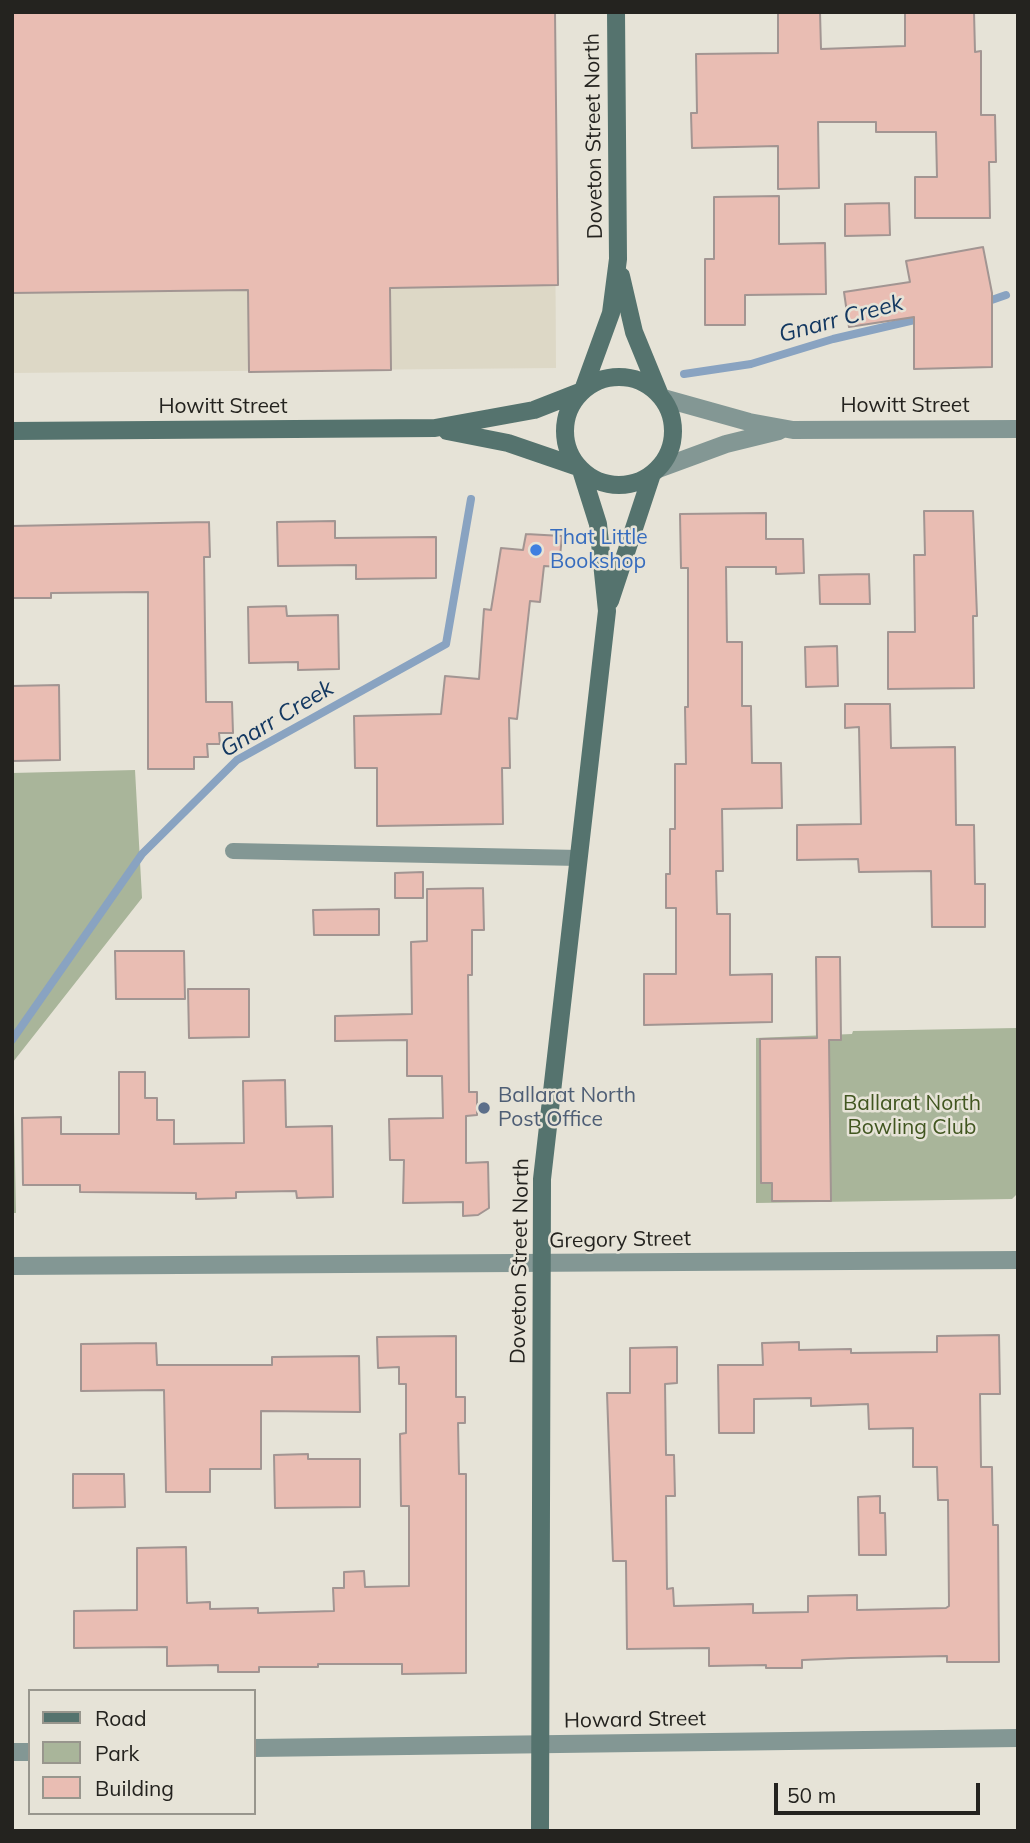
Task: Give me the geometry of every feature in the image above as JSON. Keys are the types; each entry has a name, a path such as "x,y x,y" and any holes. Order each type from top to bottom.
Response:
{"main road":[{"name":"Doveton Street North","path":"582,391 611,313 618,259 616,12"},
{"name":"Doveton Street North","path":"618,259 634,332 661,396"},
{"path":"619,376 644,382 661,396 671,415 673,435 669,453 655,471 634,483 615,485 597,481 579,468 566,447 564,430 567,414 582,391 594,382 619,376"},
{"name":"Howitt Street","path":"12,431 435,428 534,410 582,391"},
{"name":"Howitt Street","path":"435,428 508,443 579,468"},
{"name":"Doveton Street North","path":"540,1831 538,1744 542,1179 607,611 598,524 579,468"},
{"name":"Doveton Street North","path":"607,611 655,471"}],"street":[{"name":"Howitt Street","path":"661,396 740,420 793,430 1018,429"},
{"name":"Howitt Street","path":"655,471 733,442 793,430"},
{"name":"Gregory Street","path":"12,1266 1018,1260"},
{"name":"Howard Street","path":"256,1748 1018,1738"}],"lane":[{"path":"233,851 579,858"}],"shaded area":[{"path":"12,12 554,12 556,368 12,373"}],"green space":[{"path":"135,770 142,898 13,1062 16,1213 12,1213 12,773"},
{"name":"Ballarat North Bowling Club","path":"1016,1028 1017,1194 1012,1199 756,1203 756,1038 852,1034 853,1031"}],"building":[{"path":"12,12 555,12 558,285 390,288 391,370 249,372 248,290 12,293"},
{"path":"778,12 820,12 821,49 905,46 905,12 974,12 975,52 981,51 981,115 995,115 996,162 989,162 990,218 915,218 915,177 937,177 936,132 876,132 876,122 818,122 819,188 778,189 778,146 692,148 691,113 697,113 696,54 778,53"},
{"path":"779,196 779,244 825,243 826,294 745,295 745,325 705,325 705,259 714,259 714,197"},
{"path":"889,203 890,235 845,236 845,204"},
{"path":"983,247 992,293 992,367 914,369 914,317 849,327 844,292 910,282 906,261"},
{"path":"924,511 973,511 977,616 973,616 974,688 888,689 888,632 915,632 914,555 925,555"},
{"path":"766,513 766,539 803,539 804,573 776,574 776,567 726,567 727,642 742,642 742,706 751,706 752,763 781,763 782,808 722,809 723,871 716,871 717,914 730,914 730,975 772,974 772,1022 644,1025 644,974 676,974 676,908 666,908 666,874 670,874 670,829 675,829 675,764 686,764 688,568 681,568 680,514"},
{"path":"335,521 335,538 436,537 436,578 356,579 356,565 278,566 277,522"},
{"path":"209,522 210,557 204,557 206,702 232,702 233,733 219,733 220,744 207,744 208,757 194,757 194,769 148,769 148,592 51,593 51,598 12,598 12,526"},
{"path":"526,534 562,536 559,567 544,566 540,602 530,601 517,719 509,718 510,768 502,768 503,824 377,826 377,768 355,768 354,716 441,714 445,676 479,679 484,609 491,610 501,548 523,550"},
{"path":"869,574 870,604 820,604 819,575"},
{"path":"286,606 287,616 338,615 339,669 298,670 298,662 249,663 248,607"},
{"path":"837,646 838,686 806,687 805,647"},
{"path":"59,685 60,760 12,761 12,686"},
{"path":"845,704 890,704 891,748 955,747 956,825 974,825 975,884 985,884 985,927 932,927 931,871 859,872 858,859 797,860 797,825 861,824 859,727 845,728"},
{"path":"423,872 423,898 395,898 395,873"},
{"path":"483,888 484,930 472,930 472,975 468,975 469,1092 477,1092 477,1115 466,1116 466,1163 488,1162 489,1208 478,1215 463,1216 463,1202 403,1203 404,1160 390,1160 389,1119 443,1118 442,1076 407,1076 407,1040 335,1041 335,1016 412,1014 411,942 427,941 427,889"},
{"path":"379,909 379,935 314,935 313,910"},
{"path":"115,951 184,951 185,999 116,999"},
{"name":"Ballarat North Bowling Club","path":"816,957 840,957 841,1040 829,1040 831,1201 772,1201 772,1183 761,1183 760,1039 817,1038"},
{"path":"188,989 249,989 249,1037 189,1038"},
{"path":"119,1072 145,1072 145,1098 157,1098 157,1120 174,1120 174,1144 244,1143 243,1081 285,1080 286,1127 332,1126 333,1197 297,1198 296,1191 236,1192 236,1198 196,1199 196,1193 80,1192 80,1185 23,1185 22,1118 61,1117 61,1134 119,1134"},
{"path":"999,1335 1000,1394 980,1394 981,1467 992,1467 993,1525 998,1525 999,1662 947,1662 947,1656 851,1658 802,1660 802,1668 766,1668 766,1665 709,1666 709,1648 627,1649 626,1561 613,1561 607,1393 630,1393 630,1348 677,1347 677,1383 665,1384 666,1455 674,1455 675,1496 666,1496 667,1589 673,1588 674,1606 753,1604 753,1613 808,1612 808,1596 857,1595 857,1610 946,1608 949,1606 948,1500 938,1500 937,1467 913,1467 913,1428 869,1429 868,1404 811,1406 811,1398 754,1399 754,1433 719,1433 718,1365 763,1365 762,1343 799,1342 799,1350 851,1349 851,1353 937,1352 937,1336"},
{"path":"456,1336 456,1397 465,1397 465,1423 458,1423 459,1474 466,1474 466,1673 402,1674 402,1664 318,1664 318,1667 259,1667 259,1672 218,1672 218,1665 167,1666 167,1647 74,1648 74,1611 137,1610 137,1548 186,1547 187,1603 210,1602 210,1609 258,1608 258,1613 334,1611 333,1588 344,1588 344,1572 364,1571 365,1587 409,1586 409,1506 401,1506 400,1434 406,1433 406,1384 399,1384 399,1367 378,1368 377,1337"},
{"path":"156,1343 157,1365 272,1365 272,1357 359,1356 360,1412 261,1411 261,1469 210,1469 210,1492 166,1492 164,1390 81,1391 81,1344"},
{"path":"308,1454 308,1459 360,1459 360,1507 275,1508 274,1455"},
{"path":"73,1474 124,1474 125,1507 73,1508"},
{"path":"880,1496 880,1513 885,1513 886,1555 859,1555 858,1497"}],"waterway":[{"name":"Gnarr Creek","path":"983,303 1006,295"},
{"name":"Gnarr Creek","path":"684,374 751,364 833,339 923,318"},
{"name":"Gnarr Creek","path":"12,1040 142,854 237,760 446,644 471,499"}],"place":[{"name":"That Little Bookshop","path":"536,550"},
{"name":"Ballarat North Post Office","path":"484,1108"}]}
